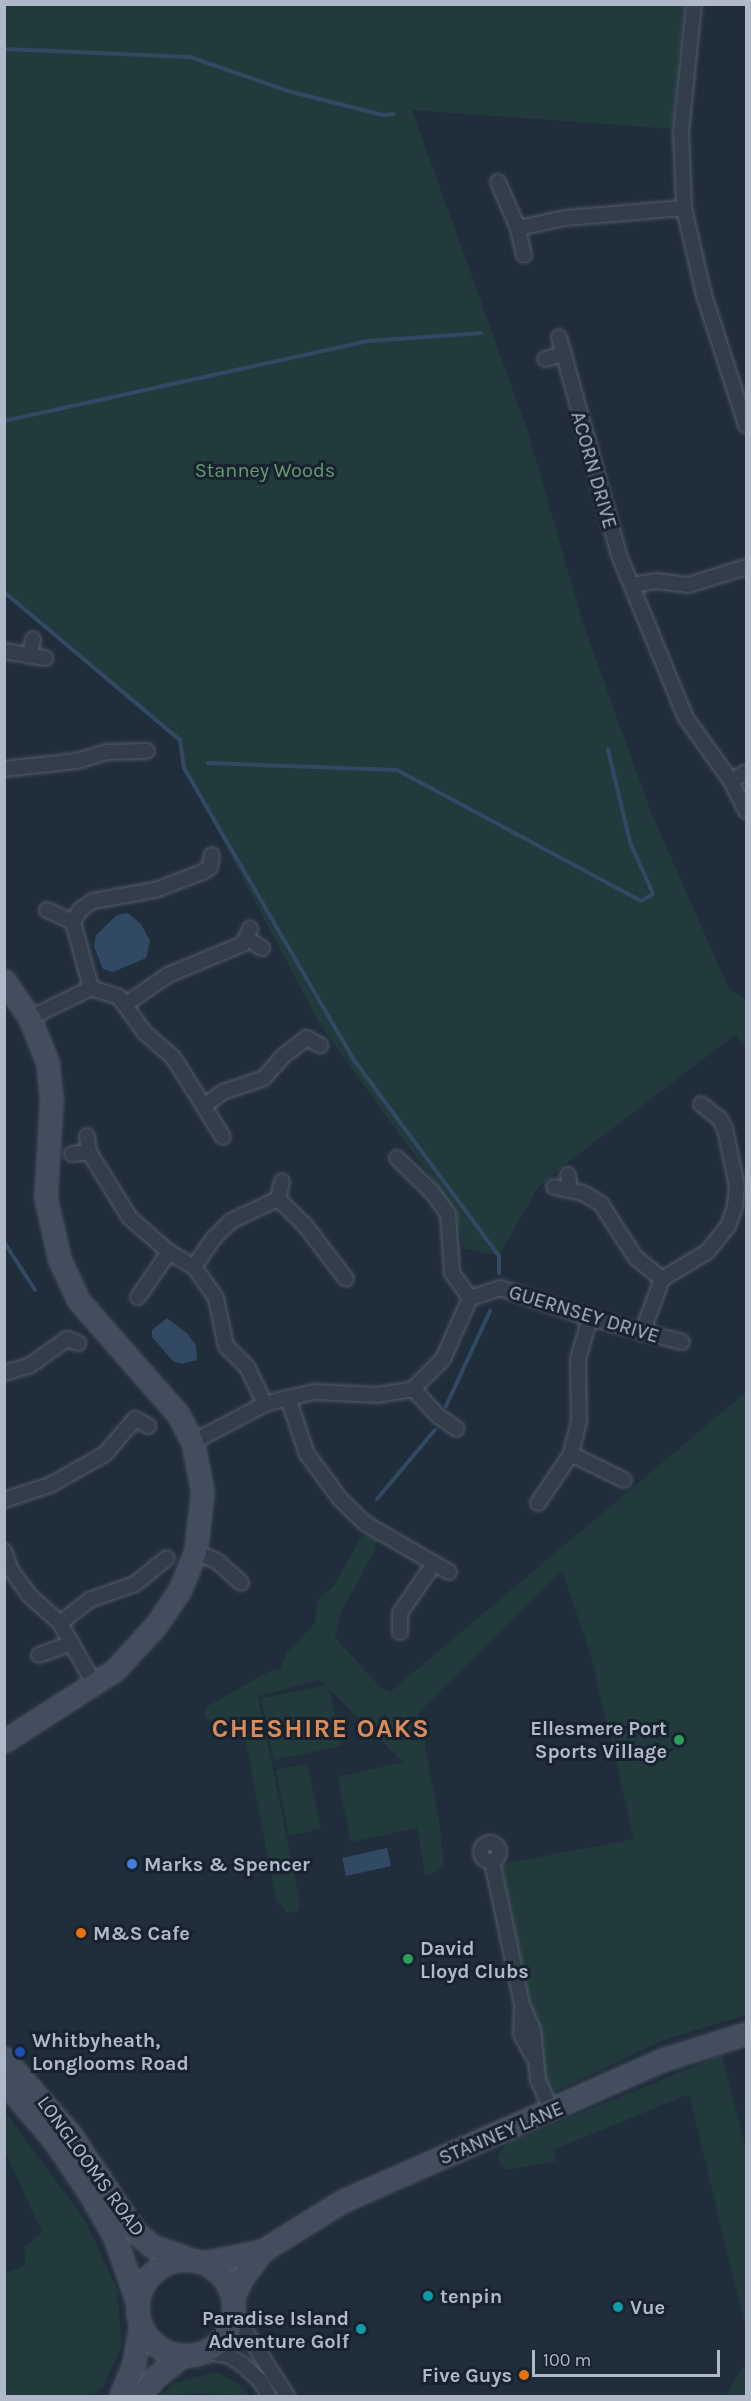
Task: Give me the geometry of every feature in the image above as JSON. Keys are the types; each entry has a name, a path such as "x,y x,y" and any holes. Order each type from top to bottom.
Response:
{"street":[{"path":"694,4 681,132 684,208 704,295 747,425"},
{"path":"498,182 518,228 524,255"},
{"path":"518,228 565,218 684,208"},
{"name":"ACORN DRIVE","path":"560,337 606,512 632,585 686,718 731,781 747,811"},
{"path":"545,359 564,354"},
{"path":"632,585 656,581 688,585 747,567"},
{"path":"30,655 33,639"},
{"path":"4,651 45,658"},
{"path":"4,769 77,761 107,752 147,751"},
{"path":"731,781 747,772"},
{"path":"72,922 93,901 162,888 214,866"},
{"path":"46,910 72,922 91,988"},
{"path":"126,1005 168,975 229,952 249,934 262,948"},
{"path":"4,980 30,1018 41,1041 51,1086 46,1198 60,1260 79,1301 178,1414 193,1442 203,1492 196,1552 180,1591 158,1624 116,1670 4,1742"},
{"path":"30,1018 91,988 109,992 126,1005 145,1034 173,1057 223,1137"},
{"path":"205,1105 223,1092 264,1078 306,1032 320,1045"},
{"path":"642,1333 662,1279 707,1252 728,1226 735,1207 737,1186 726,1129 720,1119 700,1104"},
{"path":"87,1136 89,1152 130,1218 169,1252 194,1267 216,1298 226,1346 247,1367 265,1404"},
{"path":"72,1154 89,1152"},
{"path":"193,1442 265,1404 288,1398 315,1392 377,1395 413,1389 443,1359 470,1298 452,1273 448,1214 432,1192 397,1158"},
{"path":"568,1175 570,1190"},
{"path":"278,1199 282,1181"},
{"path":"554,1187 570,1190 601,1204 636,1258 662,1279"},
{"path":"194,1267 213,1239 231,1221 278,1199"},
{"path":"278,1199 304,1224 346,1279"},
{"path":"138,1297 169,1252"},
{"name":"GUERNSEY DRIVE","path":"470,1298 500,1288 590,1318 682,1342"},
{"path":"537,1503 570,1454 579,1421 578,1359 590,1318"},
{"path":"4,1373 28,1366 69,1336"},
{"path":"413,1389 437,1415 457,1429"},
{"path":"288,1398 307,1454 341,1500 366,1524 433,1565 449,1572"},
{"path":"4,1500 50,1485 105,1454 133,1413 148,1426"},
{"path":"570,1454 624,1480"},
{"path":"4,1551 11,1570 29,1594 60,1623 95,1685"},
{"path":"196,1552 218,1562 241,1583"},
{"path":"60,1623 89,1600 135,1584 167,1558"},
{"path":"395,1625 405,1602 433,1565"},
{"path":"39,1655 72,1643"},
{"path":"492,1861 522,2005 521,2034 533,2057 540,2088 552,2112"},
{"name":"STANNEY LANE","path":"234,2306 242,2279 264,2250 344,2201 685,2052 747,2034"},
{"name":"LONGLOOMS ROAD","path":"4,2058 70,2135 134,2230 157,2250 196,2261"},
{"name":"LONGLOOMS ROAD","path":"4,2082 54,2140 91,2195 115,2237 138,2303"},
{"name":"STANNEY LANE","path":"196,2261 264,2250"},
{"path":"121,2397 134,2365 141,2326 138,2303 143,2286 154,2271 167,2263 196,2261 223,2277 234,2306 287,2397"},
{"path":"206,2352 228,2333 234,2306"},
{"path":"141,2326 158,2347 183,2356"},
{"path":"141,2397 155,2378 183,2356 206,2352 228,2355 242,2364 261,2382 269,2397"}],"green space":[{"name":"Stanney Woods","path":"5,5 684,5 672,129 412,110 528,432 584,626 651,812 729,989 746,999 746,1048 735,1035 567,1163 537,1189 499,1256 464,1249 455,1211 321,1026 184,768 180,740 5,592"},
{"name":"Ellesmere Port Sports Village","path":"746,1392 746,2015 664,2040 548,2095 502,1864 634,1839 590,1652 562,1571 419,1712 439,1820 444,1865 437,1872 425,1876 417,1828 351,1842 337,1777 403,1762 330,1690 341,1746 274,1760 261,1699 325,1685 320,1680 258,1696 300,1903 297,1912 287,1913 276,1900 242,1722 211,1721 204,1716 208,1706 268,1672 280,1669 286,1654 315,1623 318,1599 333,1587 362,1535 377,1540 374,1552 339,1616 335,1637 379,1686 390,1692"},
{"path":"307,1763 321,1829 289,1836 276,1770"},
{"path":"722,2055 746,2149 746,2330 689,2094 553,2150 556,2161 506,2170 497,2158 505,2144"},
{"path":"4,2110 86,2222 117,2289 122,2346 103,2387 94,2394 89,2393 90,2396 5,2396 5,2273 26,2265 24,2248 42,2232 5,2151"},
{"path":"746,2361 746,2396 726,2396"},
{"path":"216,2372 236,2382 250,2396 202,2393 159,2396 175,2383"}],"water":[{"path":"128,913 141,924 150,941 146,958 113,972 103,969 94,947 96,935 117,915"},
{"path":"167,1318 187,1333 196,1345 197,1360 182,1364 173,1361 152,1337 152,1330"},
{"path":"387,1848 391,1866 346,1876 342,1858"}],"waterway":[{"path":"4,49 190,57 288,91 383,115 394,114"},
{"path":"4,421 369,341 481,333"},
{"path":"4,592 180,740 184,768 354,1060 499,1256 499,1273"},
{"path":"208,763 397,770 641,901 653,894 630,842 608,750"},
{"path":"4,1242 35,1290"},
{"path":"446,1406 490,1311"},
{"path":"377,1499 435,1430"}],"place":[{"name":"Ellesmere Port Sports Village","path":"679,1740"},
{"name":"Marks & Spencer","path":"132,1864"},
{"name":"M&S Cafe","path":"81,1933"},
{"name":"David Lloyd Clubs","path":"408,1959"},
{"name":"Whitbyheath, Longlooms Road","path":"20,2052"},
{"name":"tenpin","path":"428,2296"},
{"name":"Vue","path":"618,2307"},
{"name":"Paradise Island Adventure Golf","path":"361,2329"},
{"name":"Five Guys","path":"524,2375"}],"district":[{"name":"CHESHIRE OAKS","path":"321,1729"}]}
